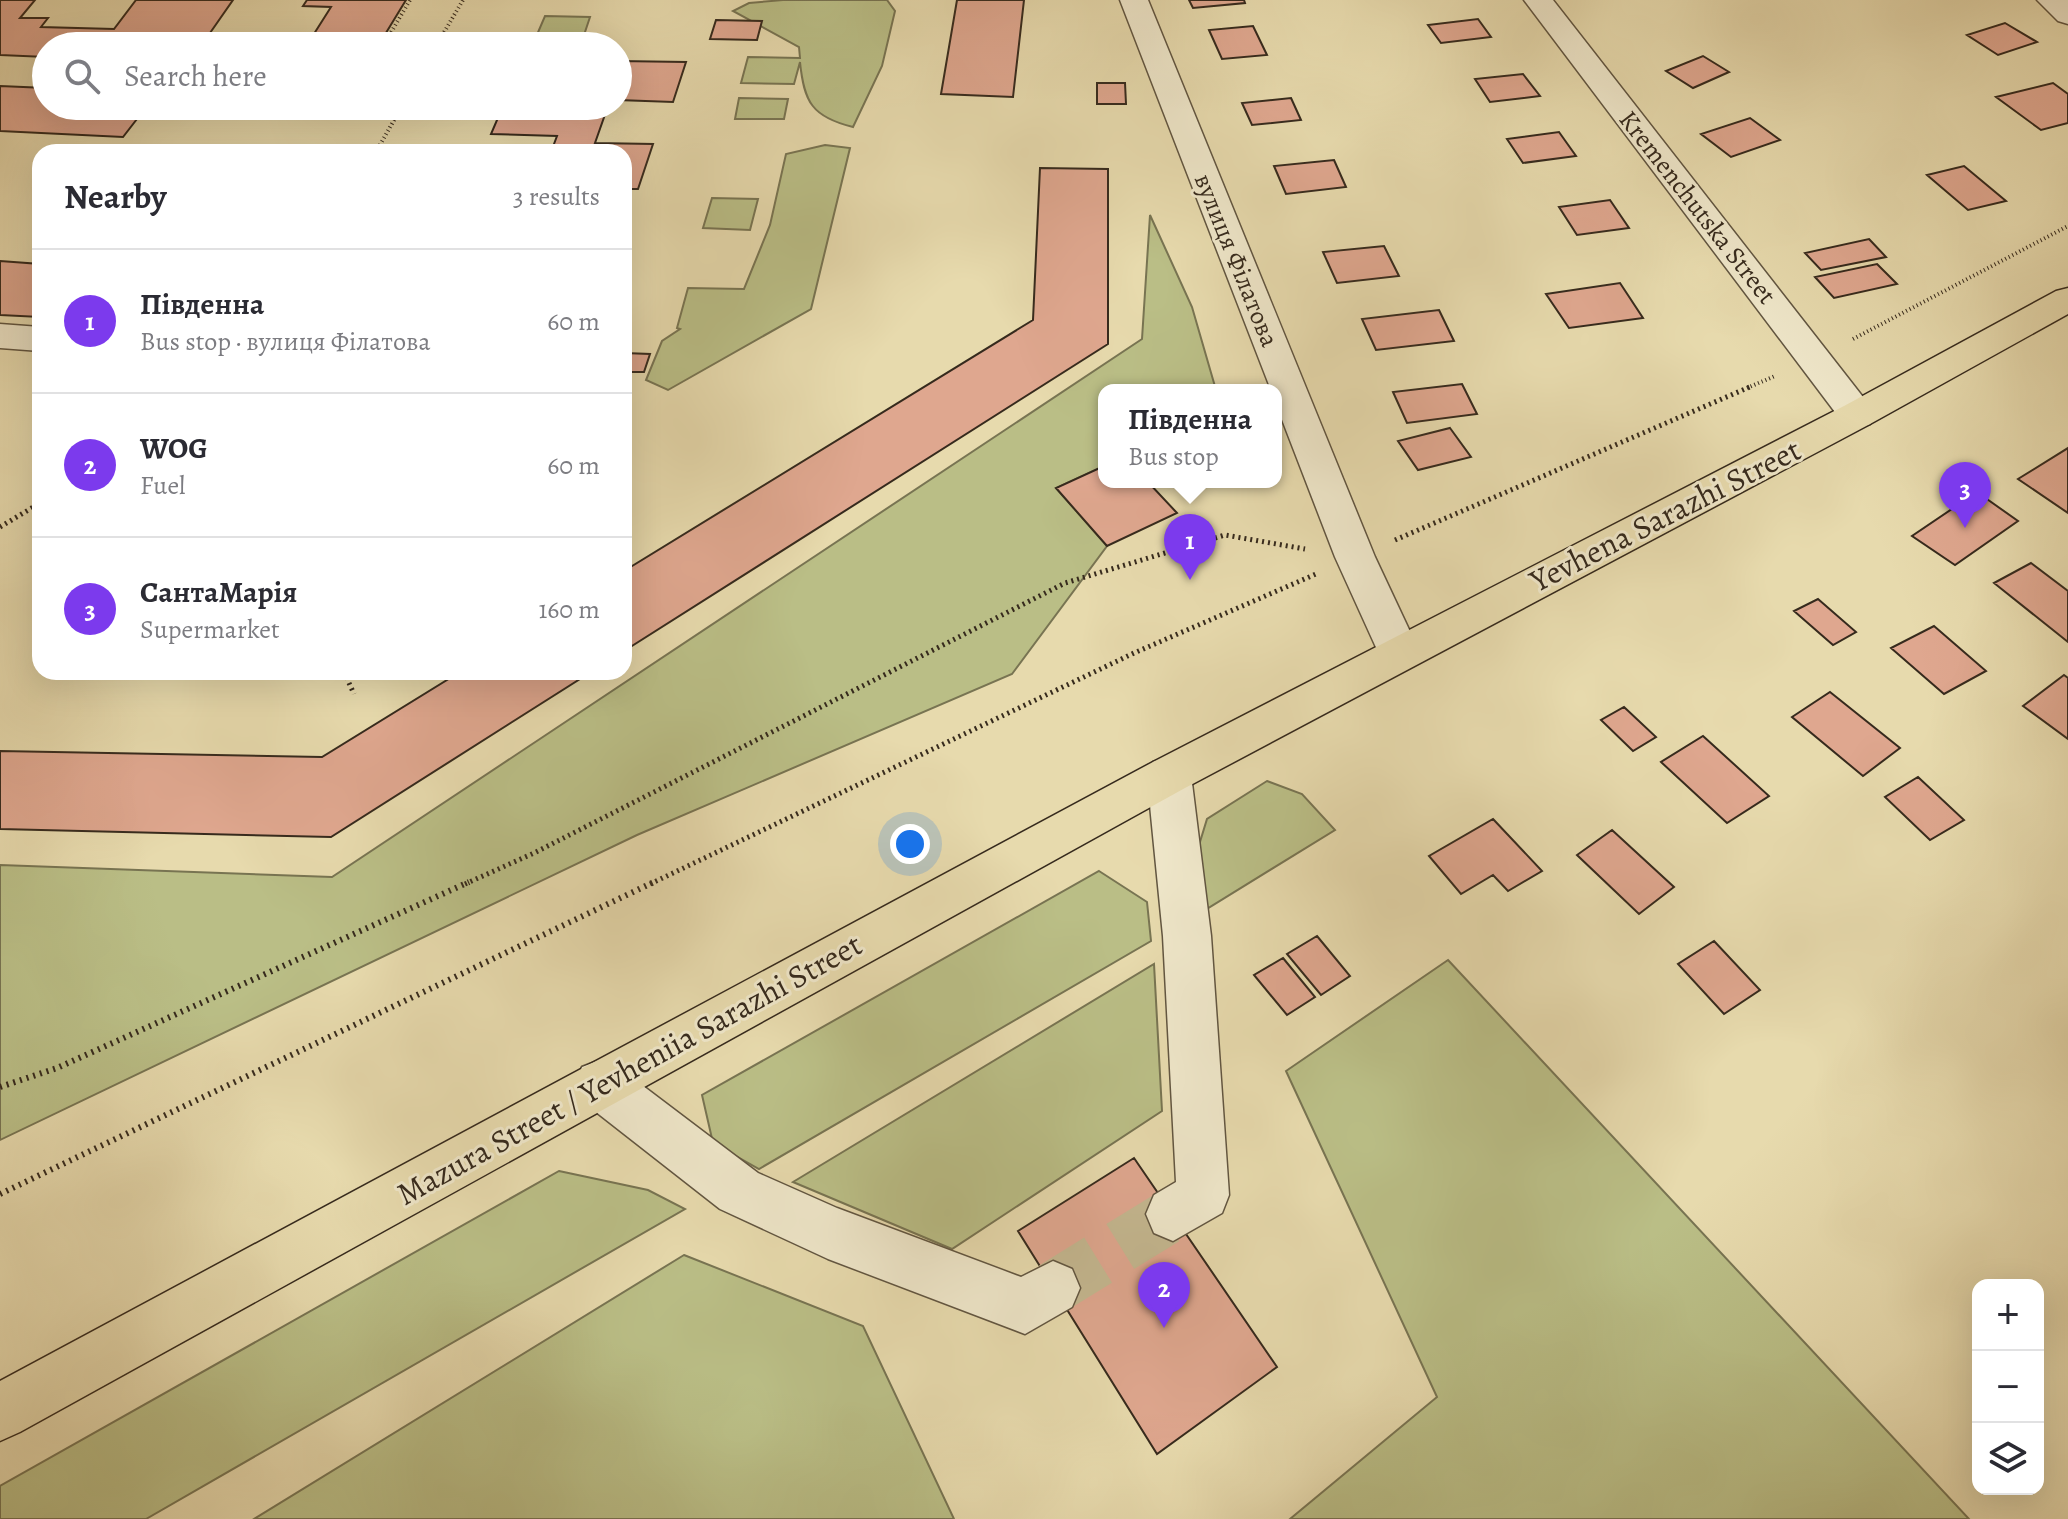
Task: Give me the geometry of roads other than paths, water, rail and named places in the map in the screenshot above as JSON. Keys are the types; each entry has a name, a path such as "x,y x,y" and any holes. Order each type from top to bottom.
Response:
{"main road":[{"name":"Yevhena Sarazhi Street","path":"1260,728 1857,415 2068,299"},
{"name":"Mazura Street / Yevheniia Sarazhi Street","path":"0,1412 1260,728"}],"street":[{"name":"вулиця Філатова","path":"1134,0 1355,557 1399,653"},
{"name":"Kremenchutska Street","path":"1538,0 1857,415"},
{"path":"2051,0 2068,15"},
{"path":"0,336 32,338"},
{"path":"1169,775 1187,936 1203,1195 1173,1214"},
{"path":"600,1084 739,1191 828,1232 1025,1306 1053,1288"}],"tunnel":[{"path":"1053,1288 1173,1214"}],"place":[{"name":"СантаМарія","path":"1965,528"},
{"name":"Південна","path":"1190,580"},
{"name":"WOG","path":"1164,1328"}]}
